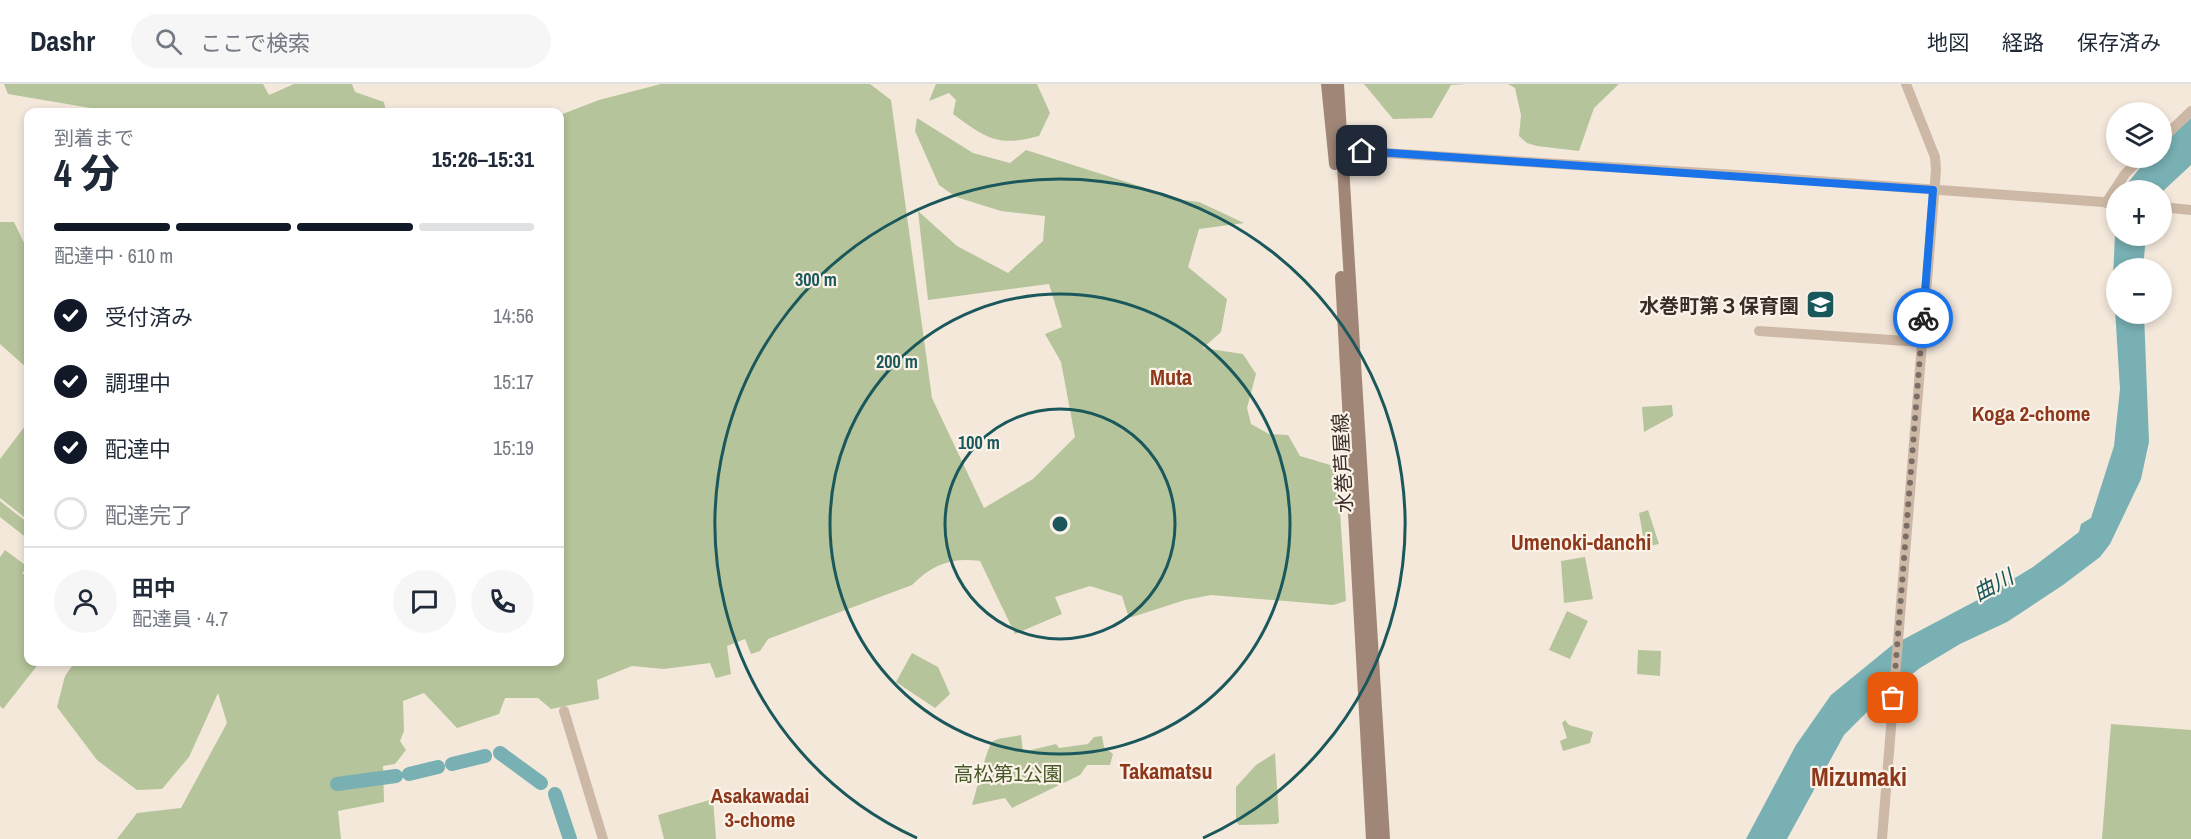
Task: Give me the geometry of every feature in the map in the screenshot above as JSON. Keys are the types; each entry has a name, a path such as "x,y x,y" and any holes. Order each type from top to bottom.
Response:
{"main road":[{"name":"水巻芦屋線","path":"1327,84 1338,150 1384,839"},
{"name":"水巻芦屋線","path":"1338,84 1338,150 1372,839"}],"street":[{"path":"1882,839 1935,157 1906,84"},
{"path":"2172,129 2191,111"},
{"path":"1338,150 2106,203"},
{"path":"2172,208 2191,210"},
{"path":"1759,331 1921,342"},
{"path":"564,711 603,839"}],"green space":[{"path":"4,84 263,84 269,95 294,84 352,84 355,92 384,102 385,108 90,108 8,94"},
{"path":"661,84 870,84 891,100 932,398 984,508 1033,479 1075,437 1061,362 1045,334 1062,327 1049,284 928,300 918,211 957,246 1008,273 1043,241 1045,216 1001,211 956,197 939,185 915,131 917,118 973,153 1010,163 1026,150 1183,200 1199,202 1244,223 1199,229 1188,267 1227,299 1221,332 1203,348 1243,354 1256,374 1247,408 1251,424 1269,434 1288,435 1300,456 1337,467 1346,601 1333,605 1211,595 1185,600 1129,618 1122,596 1090,586 1055,597 1062,614 1015,634 980,561 952,561 935,567 912,585 768,639 760,651 751,654 745,639 727,646 731,674 716,678 710,663 664,669 632,666 597,680 599,699 551,709 538,698 505,698 499,714 457,728 424,693 403,701 404,731 400,741 406,750 395,764 383,766 384,802 338,811 341,839 117,839 137,813 181,808 227,723 218,693 189,757 162,789 137,790 97,760 57,707 65,676 72,666 564,666 564,113 599,100"},
{"path":"936,84 1037,84 1050,113 1039,136 1013,141 993,138 975,130 953,114 956,100 949,93 929,101"},
{"path":"1364,84 1466,84 1451,85 1432,118 1393,119"},
{"path":"1508,84 1619,84 1594,108 1579,151 1537,146 1527,143 1519,136 1521,115 1515,88"},
{"path":"0,222 14,222 24,243 24,365 0,344"},
{"path":"1672,405 1673,416 1644,432 1642,407"},
{"path":"24,427 24,517 0,498 0,459"},
{"path":"0,501 24,520 24,536 0,517"},
{"path":"1648,510 1659,544 1645,547 1639,513"},
{"path":"5,550 24,564 22,574 24,574 24,666 37,666 3,709 0,706 0,557"},
{"path":"1585,557 1593,599 1564,603 1561,561"},
{"path":"1567,611 1588,621 1570,659 1549,650"},
{"path":"1638,650 1661,651 1660,676 1637,674"},
{"path":"912,653 938,667 950,694 935,708 896,682"},
{"path":"1565,720 1569,725 1593,732 1590,743 1563,751 1560,741 1567,738 1562,723"},
{"path":"2111,724 2191,730 2191,839 2102,839"},
{"name":"高松第1公園","path":"1021,735 1023,752 1056,744 1059,748 1088,744 1094,737 1102,736 1104,747 1113,754 1110,765 1087,765 1080,775 1012,808 1005,798 972,805 993,741"},
{"path":"1275,753 1279,822 1277,824 1239,825 1236,821 1236,787 1256,765"},
{"path":"713,799 716,839 664,839 658,815"}],"water":[{"path":"2191,118 2191,165 2172,183 2172,180 2130,180 2140,168 2172,168 2172,136"},
{"path":"2114,246 2145,246 2144,258 2114,258"},
{"path":"2116,324 2144,324 2149,442 2141,479 2110,544 2100,557 2007,622 1960,644 1920,668 1880,699 1844,735 1787,839 1746,839 1796,745 1831,695 1891,646 1985,596 2033,567 2079,532 2081,524 2091,518 2114,446 2120,389"}],"waterway":[{"path":"500,753 541,783"},
{"path":"452,764 485,756"},
{"path":"409,774 438,767"},
{"path":"337,784 396,776"},
{"path":"555,794 570,839"}],"way so far":[{"path":"1893,698 1923,318"}],"place":[{"name":"水巻町第３保育園","path":"1820,305"}],"district":[{"name":"Muta","path":"1171,377"},
{"name":"Koga 2-chome","path":"2031,413"},
{"name":"Umenoki-danchi","path":"1581,542"},
{"name":"Takamatsu","path":"1166,771"},
{"name":"Mizumaki","path":"1859,776"},
{"name":"Asakawadai 3-chome","path":"760,807"}],"route":[{"path":"1362,151 1933,190 1923,318"}],"water label":[{"name":"曲川","path":"1993,585"}]}
